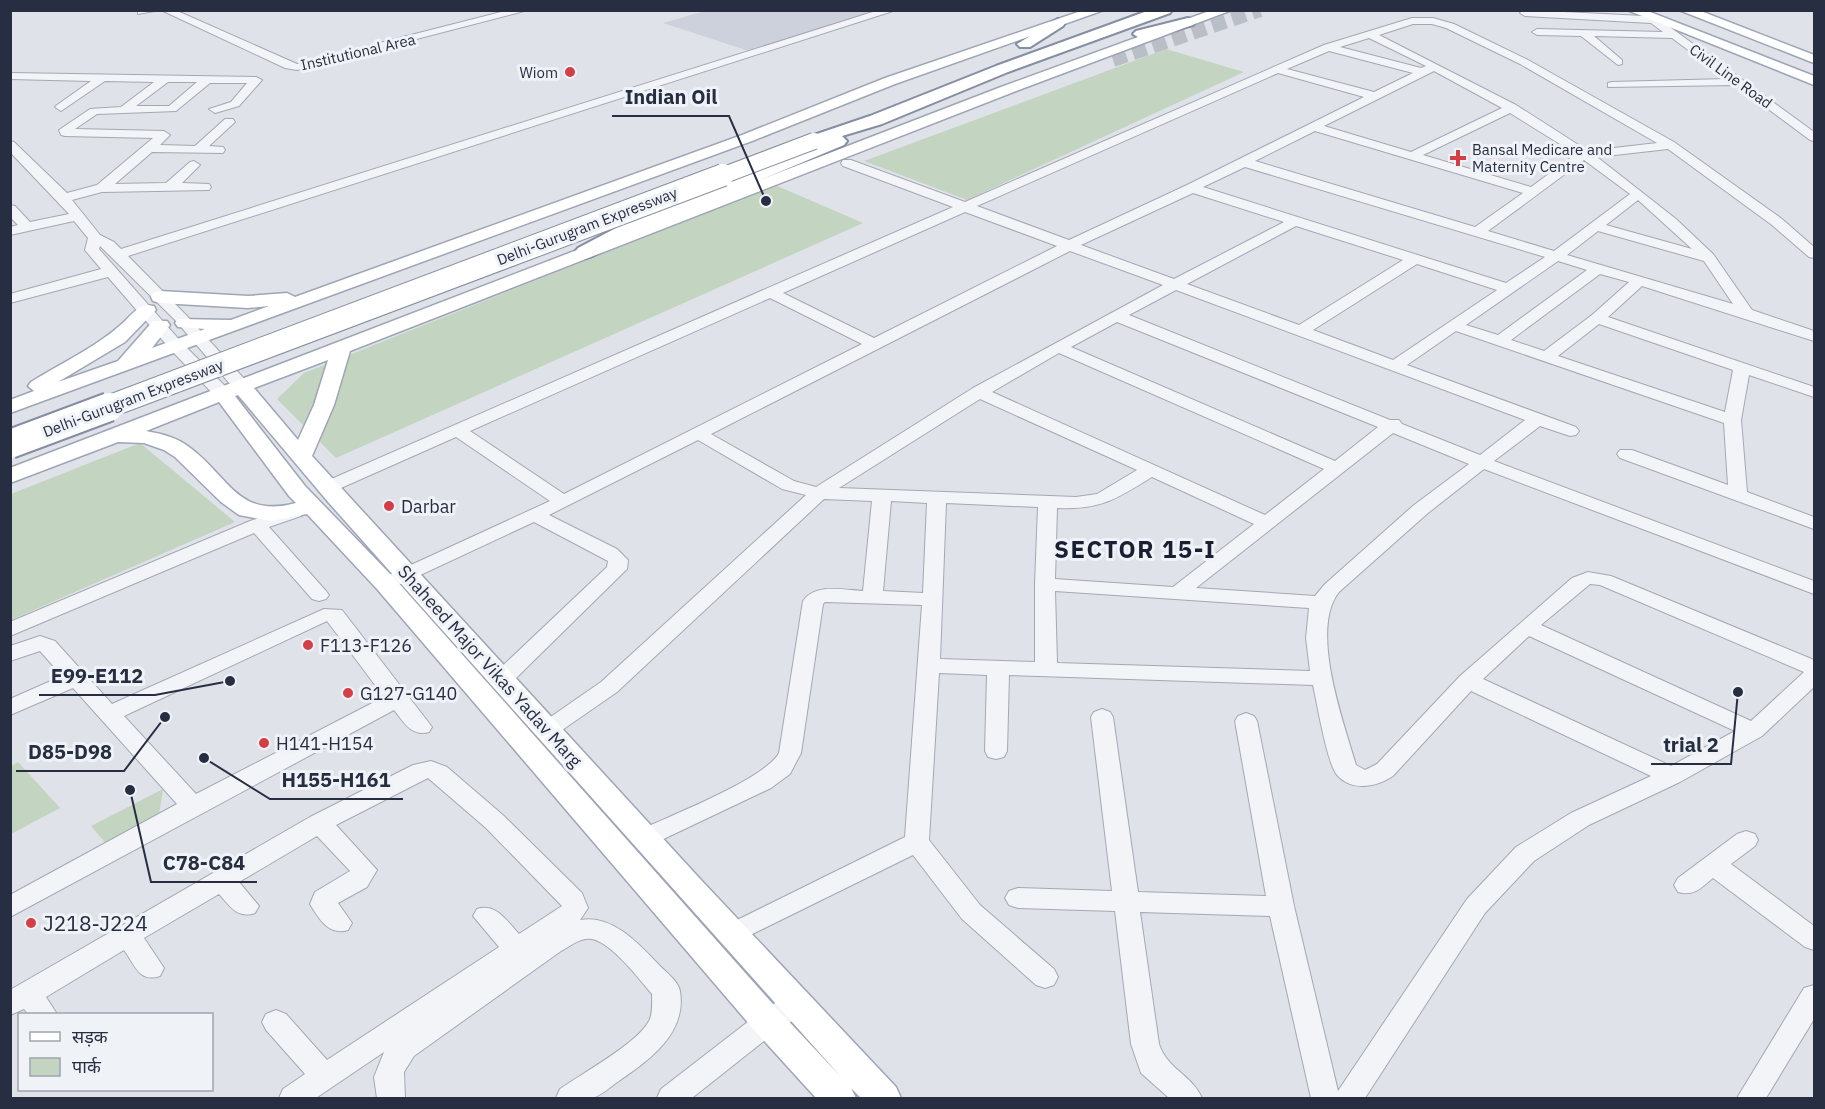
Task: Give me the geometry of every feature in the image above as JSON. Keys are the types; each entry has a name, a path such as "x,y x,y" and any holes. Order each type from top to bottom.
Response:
{"highway":[{"name":"Delhi-Gurugram Expressway","path":"10,444 806,137 899,93 1025,44 1131,10"},
{"name":"Delhi-Gurugram Expressway","path":"10,423 806,137 876,120 1002,69 1165,10"},
{"path":"979,80 1013,74 1117,41 1188,22"},
{"path":"1025,44 1058,23"},
{"path":"938,96 1006,90"},
{"path":"585,252 640,223 861,132 876,120"}],"main road":[{"path":"10,405 248,322 747,138 890,81 1098,10"},
{"path":"10,476 1006,90 1226,10"},
{"path":"1633,10 1720,34 1815,72"},
{"path":"1665,10 1724,30 1815,66"},
{"path":"1685,10 1815,59"},
{"path":"1650,15 1815,81"},
{"path":"1006,90 1067,76 1113,60"},
{"path":"10,405 118,338 156,311 318,296"},
{"path":"115,369 143,347 156,311"},
{"path":"185,323 215,325 248,322"},
{"path":"301,457 324,405 341,349"},
{"path":"150,423 190,417 250,413 262,390 283,371"},
{"name":"Shaheed Major Vikas Yadav Marg","path":"232,391 319,497 396,579 768,1022 838,1098"},
{"name":"Shaheed Major Vikas Yadav Marg","path":"250,413 301,457 319,497"},
{"path":"102,441 139,435 167,441 186,454 219,489 246,510 258,514 278,514 319,497"},
{"name":"Shaheed Major Vikas Yadav Marg","path":"396,579 502,679 730,935 883,1098"}],"street":[{"path":"142,12 155,10"},
{"name":"Institutional Area","path":"166,10 289,66 297,67 523,10"},
{"path":"118,254 891,10"},
{"path":"1525,14 1650,15"},
{"name":"Civil Line Road","path":"1650,15 1815,137"},
{"path":"10,630 257,525 458,431 1328,47 1418,20 1450,26 1524,62 1670,145 1777,222 1815,254"},
{"path":"1537,32 1675,35"},
{"path":"1584,33 1618,62"},
{"path":"1372,35 1429,69 1512,107 1638,194 1709,258 1747,313"},
{"path":"1328,47 1429,69"},
{"path":"62,77 81,64"},
{"path":"396,579 563,502 1070,245 1192,188 1429,69"},
{"path":"1278,70 1374,96"},
{"path":"10,76 256,80 235,104 215,109"},
{"path":"61,107 103,77"},
{"path":"124,110 166,78"},
{"path":"102,188 164,135 64,131 91,112 172,110 209,78"},
{"path":"1612,85 1741,82"},
{"path":"1412,156 1512,107"},
{"path":"198,149 229,122"},
{"path":"1314,127 1531,191"},
{"name":"Shaheed Major Vikas Yadav Marg","path":"10,145 64,198 95,238 109,245 118,254 177,347 232,391"},
{"path":"1477,232 1583,155 1670,145"},
{"path":"147,148 219,150"},
{"path":"1243,162 1747,313 1815,336"},
{"path":"848,163 966,205 1299,332 1570,430"},
{"path":"170,187 194,165"},
{"path":"64,198 102,188 204,187"},
{"path":"1192,188 1509,289"},
{"path":"1395,366 1556,256 1638,194"},
{"path":"10,209 27,227"},
{"path":"10,231 77,216"},
{"path":"547,730 617,680 819,493 980,392 1058,347 1295,221"},
{"path":"1594,226 1709,258"},
{"name":"Shaheed Major Vikas Yadav Marg","path":"95,238 92,250 112,271 156,311 185,323 232,391"},
{"path":"1299,332 1415,259"},
{"path":"1500,341 1597,268"},
{"path":"10,299 112,271"},
{"path":"1547,356 1597,318 1639,281"},
{"path":"770,292 873,344"},
{"path":"1118,316 1393,424 1483,463 1815,588"},
{"path":"1597,318 1815,392"},
{"path":"1455,326 1732,420"},
{"path":"1058,347 1336,468"},
{"path":"1738,494 1732,420 1742,368"},
{"path":"980,392 1266,522"},
{"path":"1538,419 1421,509 1332,588 1321,603 1316,621 1322,678 1345,769 1353,777 1372,778 1385,770 1468,681 1579,582 1588,578 1604,580 1815,668"},
{"path":"1180,591 1393,424"},
{"path":"458,431 563,502"},
{"path":"698,433 788,485 819,493 1091,502 1102,499 1151,470"},
{"path":"1626,454 1815,523"},
{"path":"872,597 882,494"},
{"path":"937,496 933,599 916,842 971,912 1045,977"},
{"path":"1046,669 1045,584 1048,502"},
{"path":"502,679 617,570 618,560 610,553 534,515"},
{"path":"257,525 319,595"},
{"path":"1045,584 1180,591 1321,603"},
{"path":"644,838 764,782 782,768 790,753 813,601 822,596 933,599"},
{"path":"110,714 330,614 335,615 397,699 421,727"},
{"path":"1527,627 1754,731"},
{"path":"10,654 40,643 48,646 193,806"},
{"path":"928,666 1322,678"},
{"path":"996,751 998,667"},
{"path":"1349,1098 1476,906 1525,854 1580,819 1672,776 1754,731 1815,675"},
{"path":"10,708 76,678"},
{"path":"1468,681 1672,776"},
{"path":"10,907 193,806 397,699"},
{"path":"1102,717 1145,1044 1151,1064 1188,1098"},
{"path":"1246,720 1281,906 1324,1098"},
{"path":"27,1004 128,935 221,880 319,823 421,771 431,769 439,773 495,822 573,900 575,908 568,917 293,1098"},
{"path":"319,823 364,870 358,879 324,899 323,904 326,910 339,924"},
{"path":"1687,885 1746,840"},
{"path":"730,935 916,842"},
{"path":"1713,864 1815,940"},
{"path":"221,880 246,906"},
{"path":"1018,898 1281,906"},
{"path":"486,916 517,949"},
{"path":"391,1098 387,1082 390,1064 404,1048 552,944 572,932 592,929 612,937 666,990 666,1010 659,1030 638,1050 570,1098"},
{"path":"128,935 151,968"},
{"path":"1751,1098 1815,996"},
{"path":"671,1098 768,1022 796,1004"},
{"path":"276,1022 325,1077"}],"shaded area":[{"path":"705,11 880,11 749,51 663,23"}],"green space":[{"path":"1166,49 1244,72 967,200 864,161"},
{"path":"775,185 863,223 336,458 277,399 304,373"},
{"path":"140,443 235,522 11,620 11,494"},
{"path":"18,762 60,808 11,834 11,766"},
{"path":"163,789 158,821 110,848 91,826"}],"tunnel":[{"path":"1113,60 1260,10"}],"place":[{"name":"Wiom","path":"570,72"},
{"name":"Bansal Medicare and Maternity Centre","path":"1458,158"},
{"name":"Indian Oil","path":"766,201"},
{"name":"Darbar","path":"389,506"},
{"name":"F113-F126","path":"308,645"},
{"name":"E99-E112","path":"230,681"},
{"name":"trial 2","path":"1738,692"},
{"name":"G127-G140","path":"348,693"},
{"name":"D85-D98","path":"165,717"},
{"name":"H141-H154","path":"264,743"},
{"name":"H155-H161","path":"204,758"},
{"name":"C78-C84","path":"130,790"},
{"name":"J218-J224","path":"31,923"}],"district":[{"name":"SECTOR 15-I","path":"1135,549"}]}
